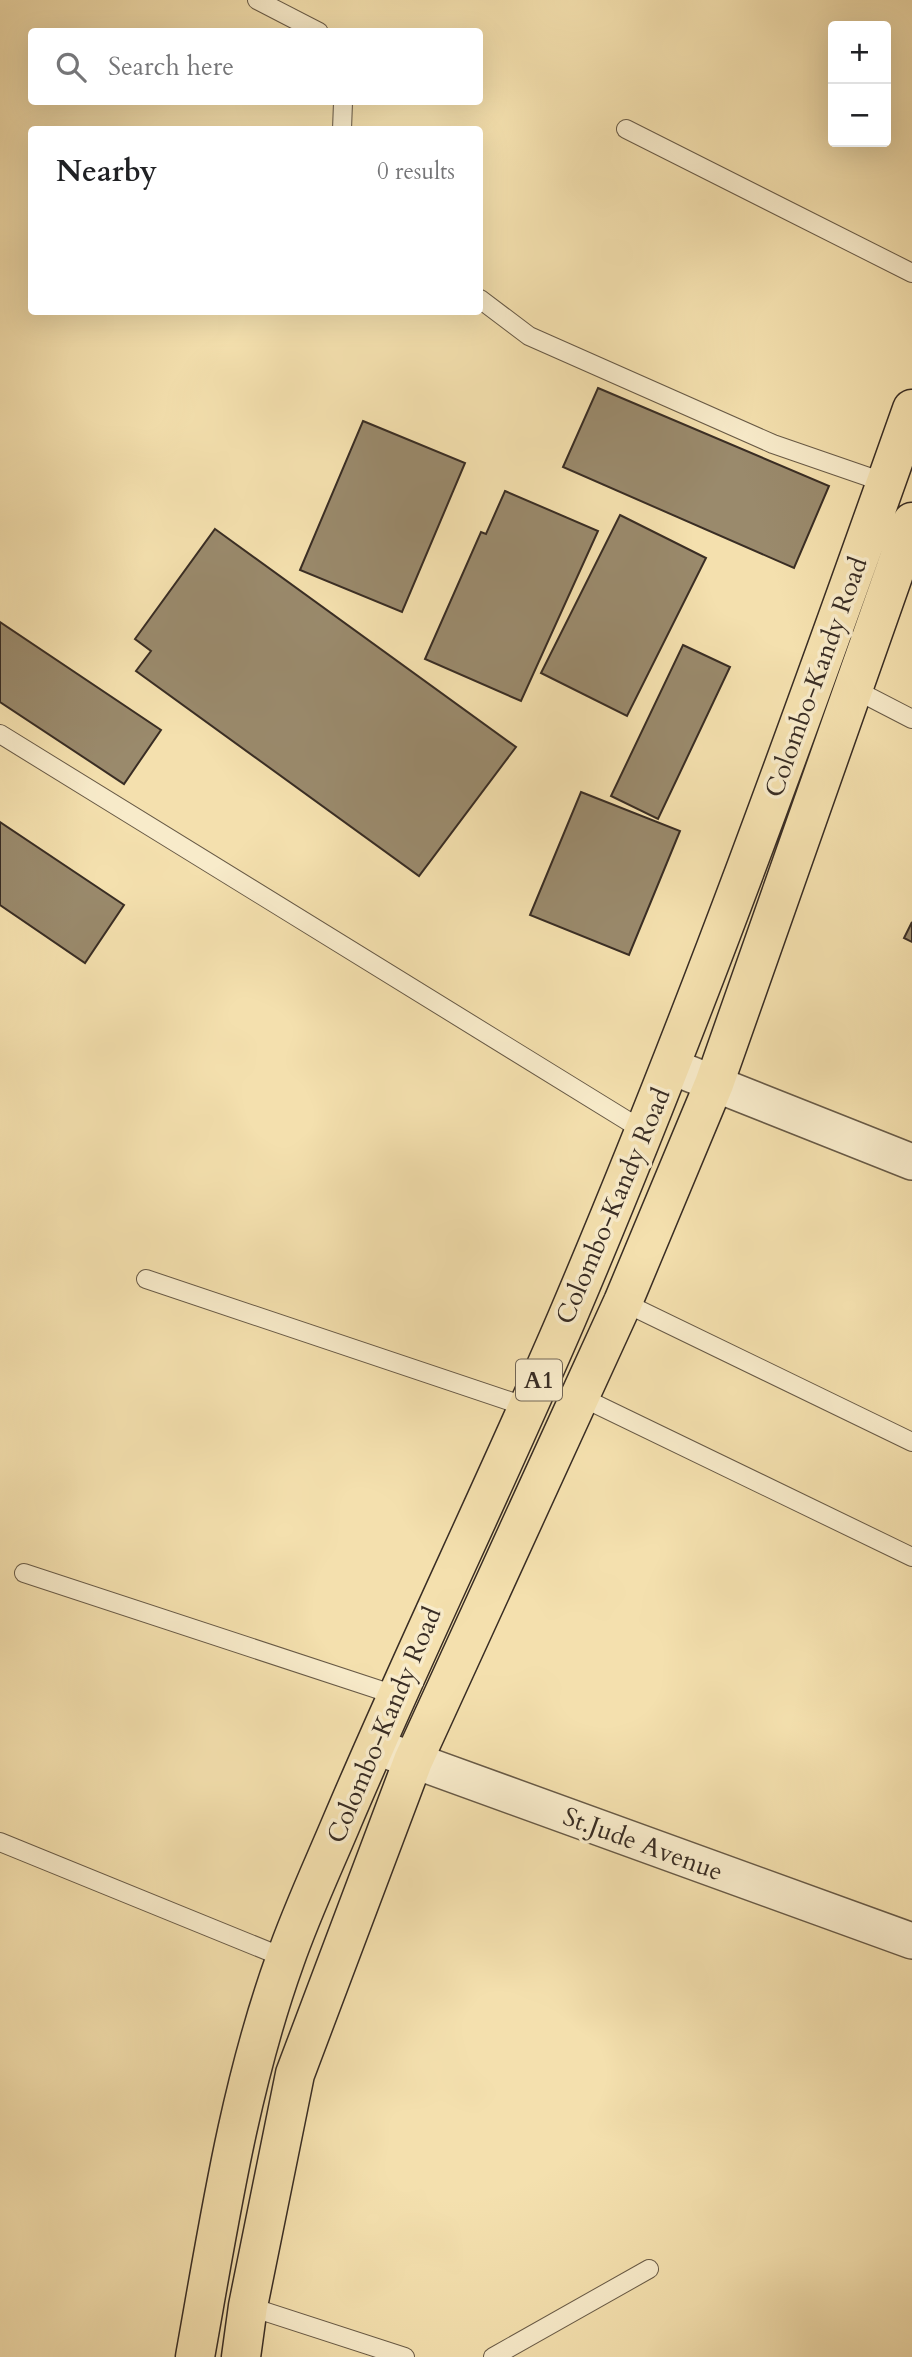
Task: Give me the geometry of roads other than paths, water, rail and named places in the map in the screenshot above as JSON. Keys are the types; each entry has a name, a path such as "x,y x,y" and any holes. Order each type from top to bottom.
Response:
{"highway":[{"name":"Colombo-Kandy Road","path":"195,2357 253,2058 285,1958 395,1695 527,1407 644,1131 779,779 912,408"},
{"name":"Colombo-Kandy Road","path":"241,2357 248,2306 295,2074 413,1760 623,1302 714,1084 912,522"}],"street":[{"path":"670,1066 912,1162"},
{"name":"St.Jude Avenue","path":"374,1746 912,1941"}],"lane":[{"path":"257,0 311,28"},
{"path":"342,126 343,105"},
{"path":"626,129 912,273"},
{"path":"483,301 529,336 773,444 886,482"},
{"path":"852,688 912,719"},
{"path":"0,734 644,1131"},
{"path":"146,1279 527,1407"},
{"path":"623,1302 912,1443"},
{"path":"579,1396 912,1557"},
{"path":"24,1573 395,1695"},
{"path":"0,1842 285,1958"},
{"path":"494,2357 649,2269"},
{"path":"248,2306 405,2357"}]}
